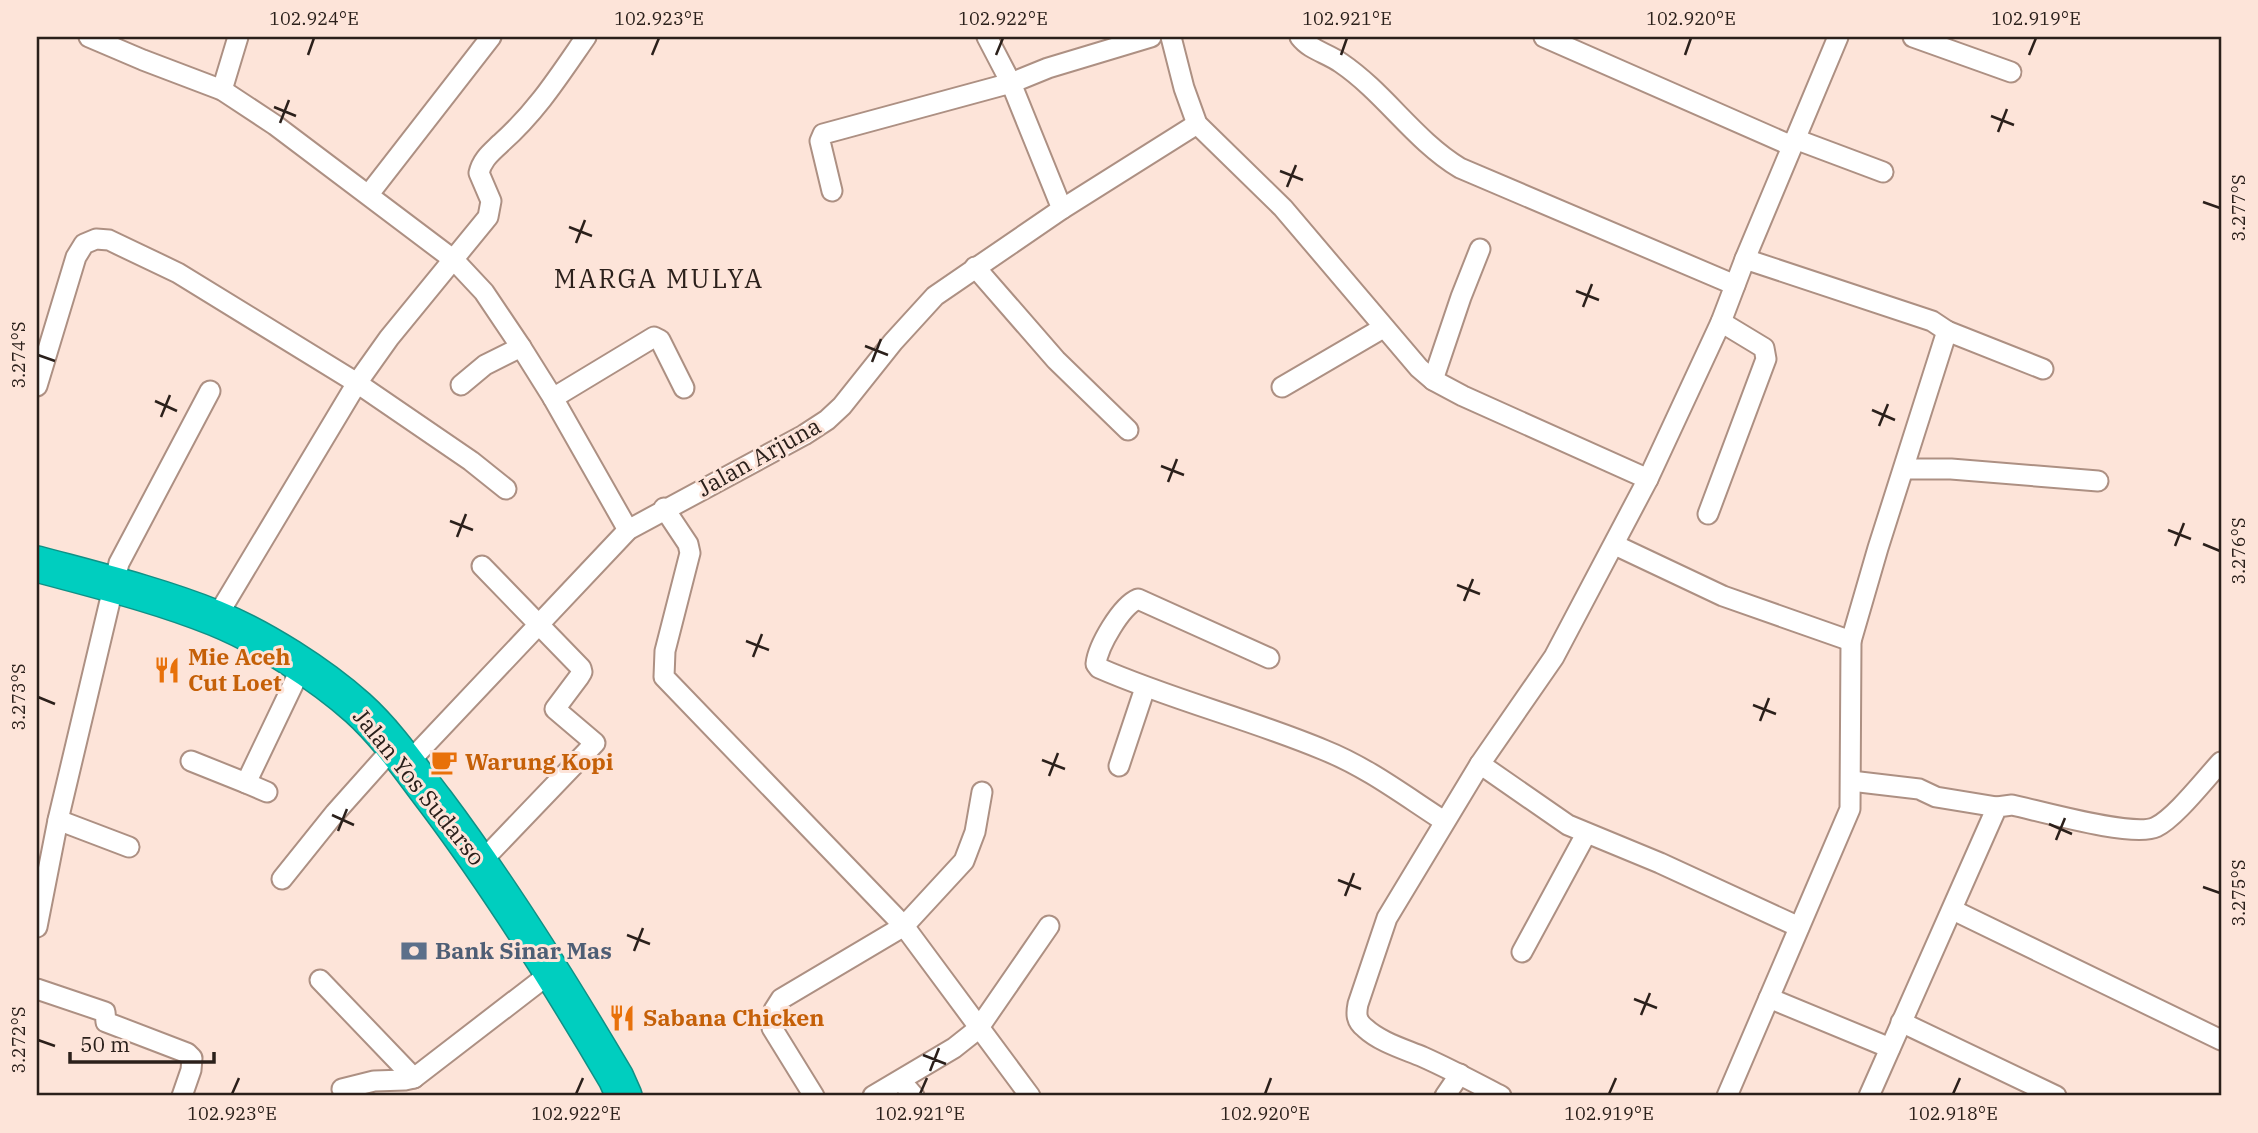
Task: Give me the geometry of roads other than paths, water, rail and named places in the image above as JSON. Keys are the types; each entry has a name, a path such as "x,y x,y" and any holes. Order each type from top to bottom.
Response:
{"highway":[{"name":"Jalan Yos Sudarso","path":"37,564 113,584 216,618 302,666 359,709 400,756 481,863 553,971 624,1096"}],"street":[{"path":"89,37 143,61 222,90 275,125 454,260 484,292 521,348 553,398 628,530"},
{"path":"222,90 238,37"},
{"path":"369,194 491,37"},
{"path":"216,618 357,383 389,338 488,217 491,209 488,191 479,173 483,161 537,108 586,37"},
{"path":"987,37 994,45 1011,83 1062,209"},
{"path":"832,191 820,141 823,134 1011,83 1048,68 1151,37"},
{"path":"1171,37 1184,88 1197,124 1283,208 1419,368 1433,380 1648,479"},
{"path":"1300,37 1308,46 1352,70 1413,128 1426,144 1460,168 1735,285"},
{"path":"1544,37 1793,142 1883,172"},
{"path":"1502,1096 1365,1028 1356,1014 1375,947 1387,918 1444,821 1554,657 1615,545 1721,322 1838,37"},
{"path":"1913,37 2011,72"},
{"name":"Jalan Arjuna","path":"282,879 335,813 400,756 539,624 628,530 827,420 935,296 1062,209 1197,124"},
{"path":"37,386 76,257 84,244 96,239 109,240 178,273 357,383 471,461 506,489"},
{"path":"1433,380 1480,250"},
{"path":"1745,259 1932,321 1947,331 2043,369"},
{"path":"975,267 1056,360 1128,430"},
{"path":"1708,514 1766,359 1764,348 1721,322"},
{"path":"1282,387 1383,328"},
{"path":"1727,1096 1850,809 1851,641 1947,331"},
{"path":"553,398 654,337 660,340 684,388"},
{"path":"461,385 485,365 521,348"},
{"path":"37,927 58,820 113,584 123,554 210,391"},
{"path":"1905,469 1951,469 2098,481"},
{"path":"664,508 688,544 690,554 665,651 664,677 904,926 1030,1096"},
{"path":"1615,545 1723,596 1851,641"},
{"path":"481,863 595,743 555,709 582,672 482,566"},
{"path":"1269,658 1138,599 1129,603 1121,612 1099,651 1096,664 1099,668 1144,688 1326,750 1370,774 1444,821"},
{"path":"246,783 302,666"},
{"path":"1119,766 1144,688"},
{"path":"191,761 267,792"},
{"path":"1851,780 1919,789 1936,797 1997,807 2012,805 2125,829 2151,829 2168,818 2221,762"},
{"path":"1480,764 1546,812 1586,834 1660,863 1799,927"},
{"path":"814,1096 772,1028 774,1010 781,999 904,926 964,861 975,832 982,792"},
{"path":"1869,1096 1997,807"},
{"path":"58,820 129,847"},
{"path":"1522,952 1586,834"},
{"path":"1953,910 2221,1040"},
{"path":"873,1096 908,1089 978,1029 1049,926"},
{"path":"342,1089 374,1081 414,1078 553,971"},
{"path":"320,980 414,1078"},
{"path":"37,989 105,1012 106,1022 187,1053 192,1059 191,1070 182,1096"},
{"path":"1769,998 1890,1048"},
{"path":"1901,1022 2056,1096"},
{"path":"1445,1096 1460,1074"}],"place":[{"name":"Mie Aceh Cut Loet","path":"167,670"},
{"name":"Warung Kopi","path":"444,762"},
{"name":"Bank Sinar Mas","path":"414,951"},
{"name":"Sabana Chicken","path":"622,1018"}],"district":[{"name":"MARGA MULYA","path":"659,279"}]}
